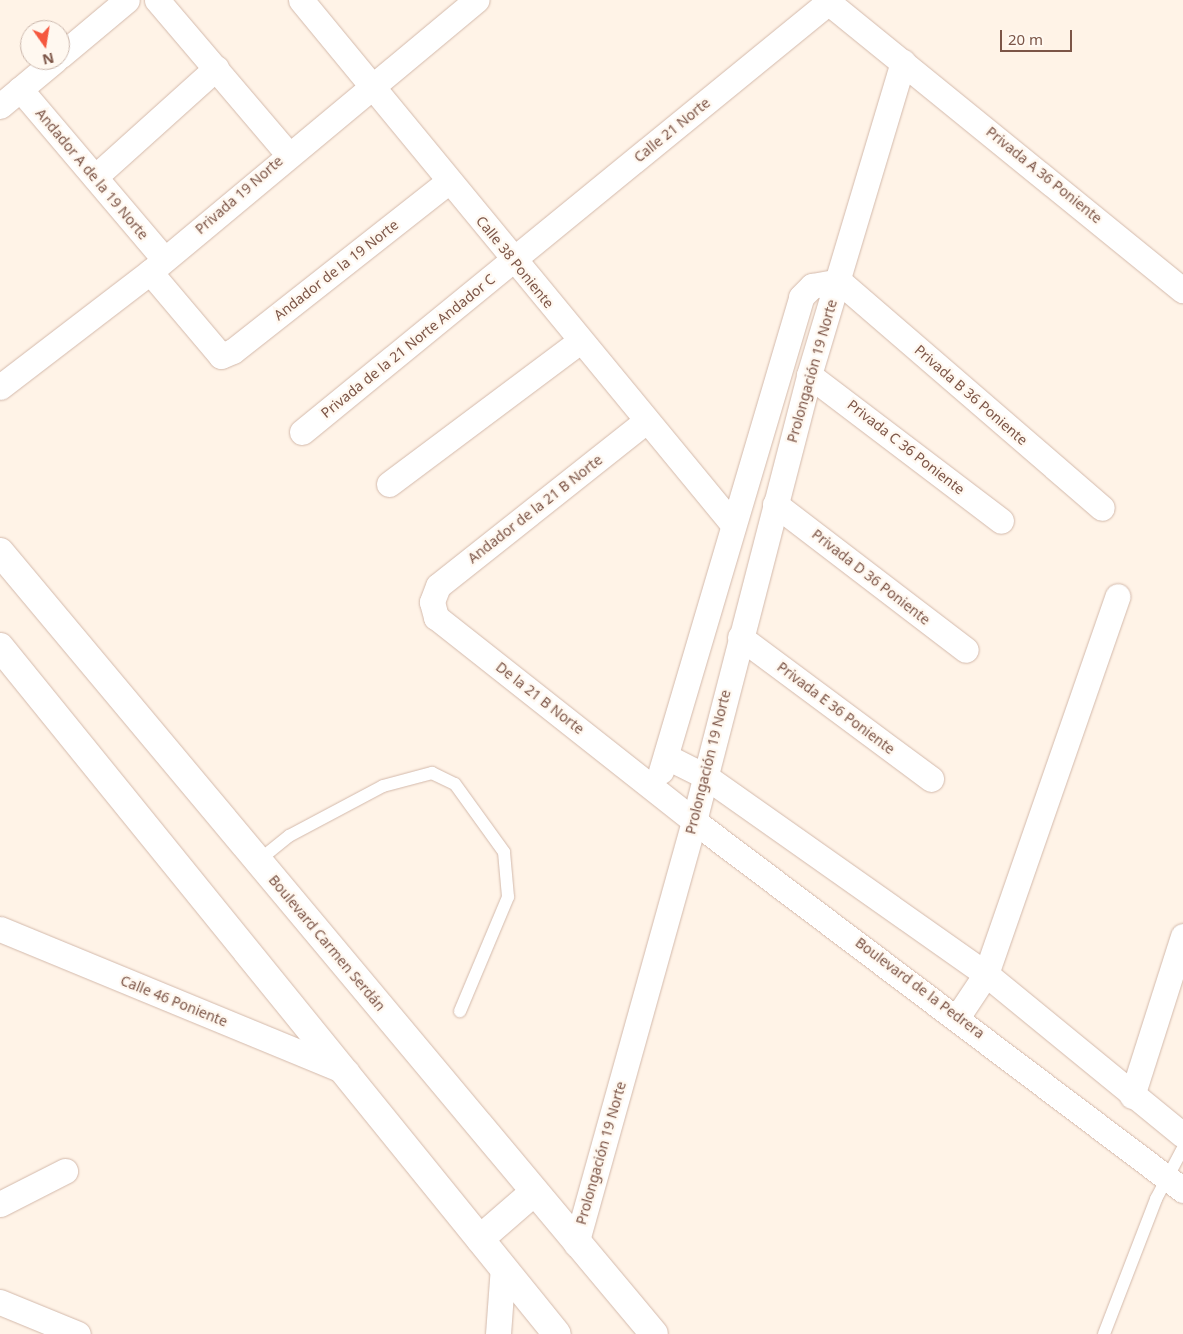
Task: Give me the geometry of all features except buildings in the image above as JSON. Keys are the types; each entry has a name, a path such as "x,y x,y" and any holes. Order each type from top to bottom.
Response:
{"main road":[{"name":"Boulevard Carmen Serdán","path":"0,552 576,1244 654,1334"},
{"path":"0,647 349,1073 557,1334"},
{"path":"480,1239 534,1192"}],"street":[{"path":"157,0 288,154"},
{"name":"Calle 38 Poniente","path":"301,0 731,522"},
{"name":"Privada 19 Norte","path":"0,387 157,266 288,154 476,0"},
{"name":"Privada A 36 Poniente","path":"829,1 1183,290"},
{"name":"Calle 21 Norte","path":"514,259 829,1"},
{"path":"70,47 115,4"},
{"name":"Prolongación 19 Norte","path":"576,1244 694,821 740,637 810,375 903,62"},
{"path":"95,177 216,68"},
{"path":"0,106 43,70"},
{"name":"Andador A de la 19 Norte","path":"20,90 95,177 221,356"},
{"name":"Andador de la 19 Norte","path":"221,356 233,351 449,180"},
{"name":"Privada de la 21 Norte Andador C","path":"302,432 514,259"},
{"name":"Prolongación 19 Norte","path":"654,790 666,756 731,522 800,297 812,286 839,281"},
{"name":"Privada B 36 Poniente","path":"839,281 1102,508"},
{"path":"388,484 580,341"},
{"name":"Privada C 36 Poniente","path":"810,375 1001,521"},
{"name":"Andador de la 21 B Norte","path":"432,602 438,586 646,421"},
{"name":"Privada D 36 Poniente","path":"775,504 966,650"},
{"path":"958,1016 986,974 1118,596"},
{"name":"De la 21 B Norte","path":"432,602 436,618 654,790"},
{"name":"Privada E 36 Poniente","path":"740,637 931,779"},
{"path":"666,756 705,776 986,974 1132,1096 1183,1135"},
{"name":"Boulevard de la Pedrera","path":"654,790 958,1016 1175,1183"},
{"name":"Calle 46 Poniente","path":"0,929 349,1073"},
{"path":"1132,1096 1183,936"},
{"path":"0,1204 65,1171"},
{"path":"498,1334 503,1266"},
{"path":"0,1302 78,1334"}],"lane":[{"path":"258,861 290,836 383,786 432,774 455,784 504,852 508,896 460,1011"},
{"path":"1104,1334 1175,1183 1183,1148"}]}
